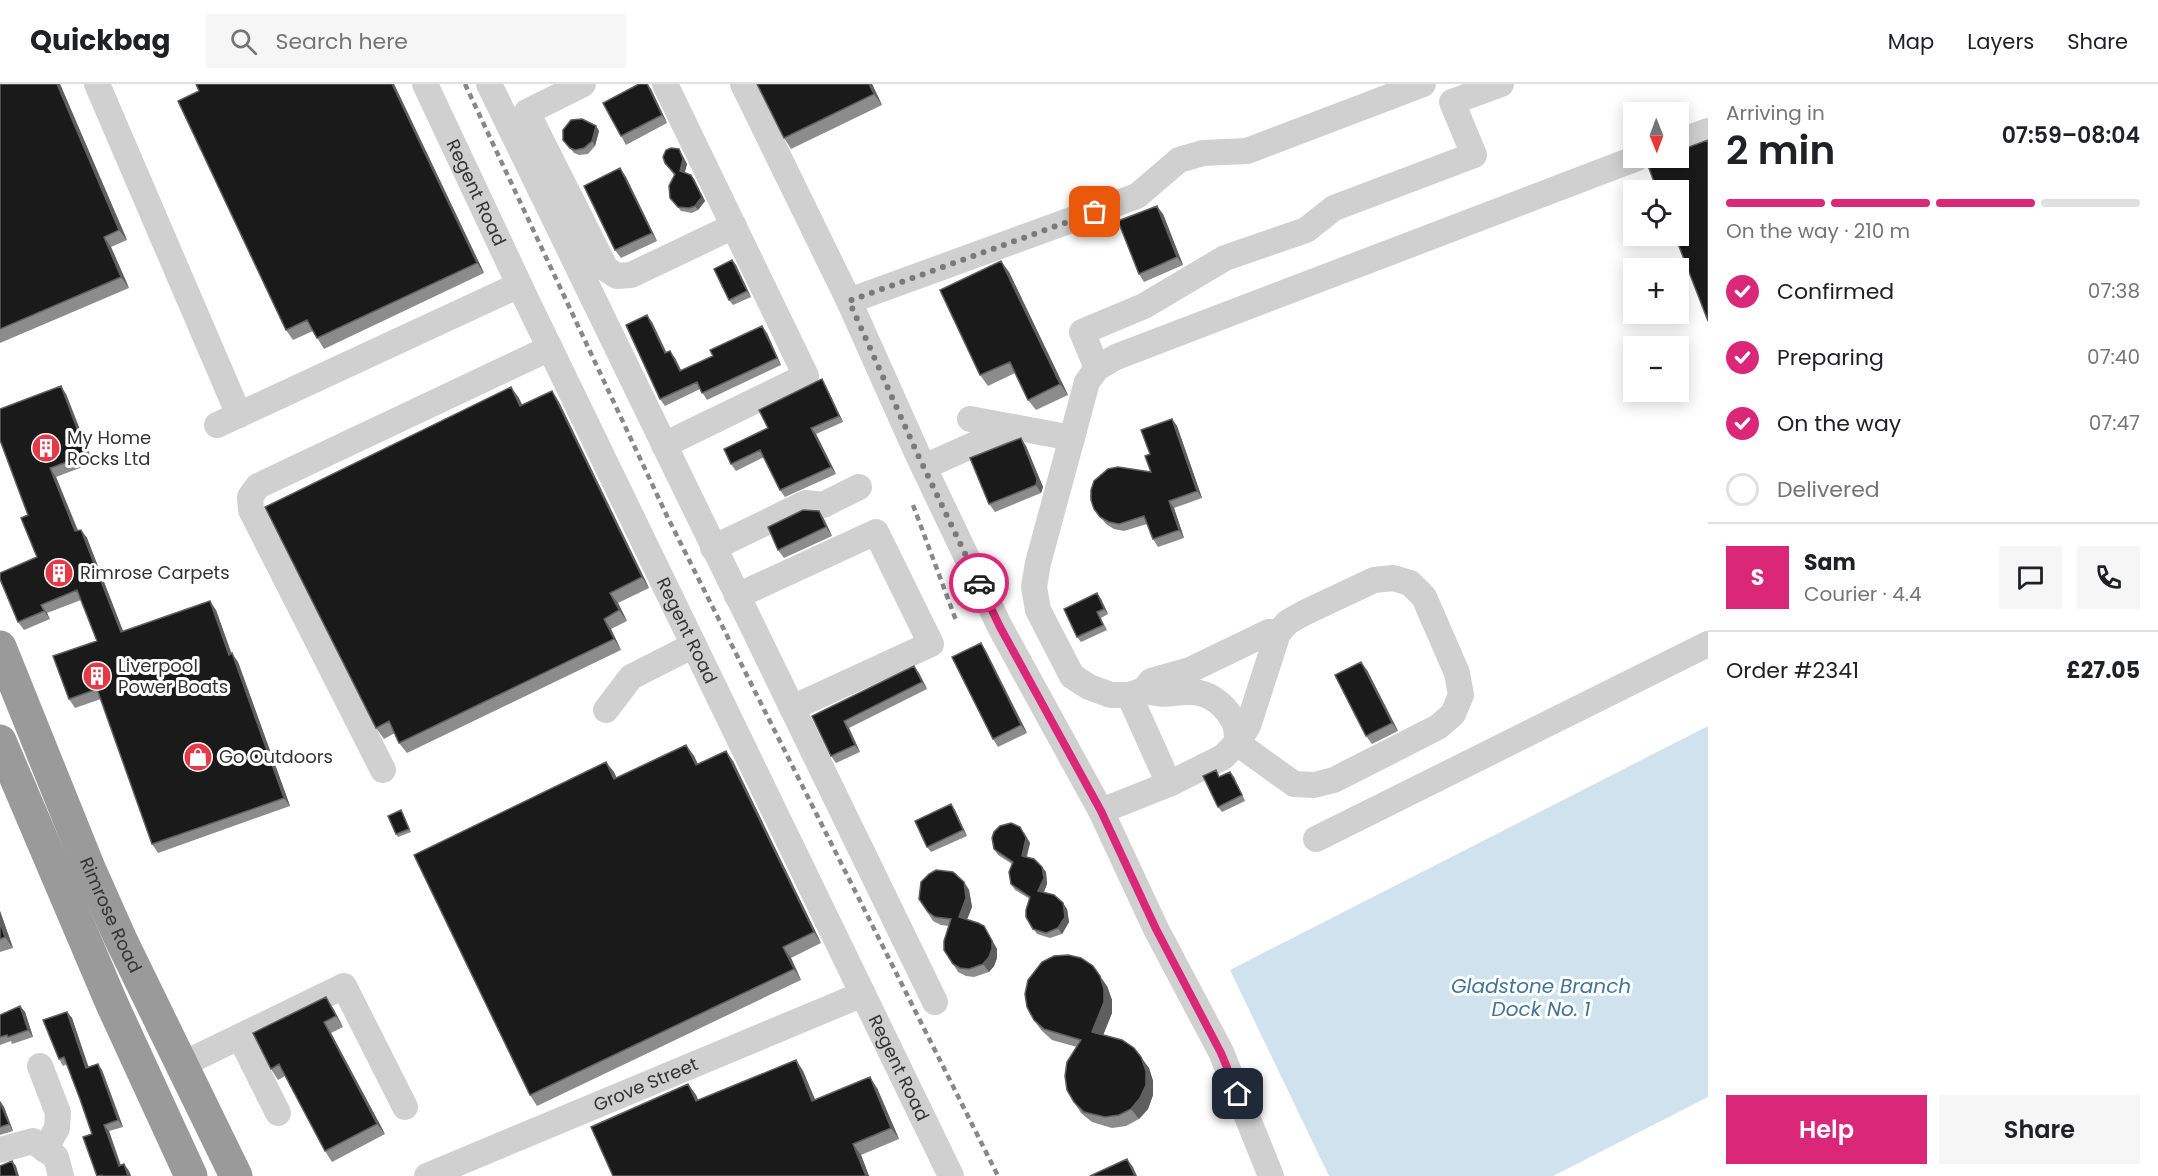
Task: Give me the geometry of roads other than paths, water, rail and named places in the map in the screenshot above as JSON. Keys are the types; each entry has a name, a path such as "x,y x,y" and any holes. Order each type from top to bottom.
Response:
{"highway":[{"name":"Rimrose Road","path":"0,647 89,868 121,940 236,1176"},
{"name":"Rimrose Road","path":"0,741 112,1004 191,1176"}],"street":[{"path":"97,84 228,420 519,285"},
{"name":"Regent Road","path":"425,84 519,285 951,1176"},
{"path":"489,84 934,1002"},
{"path":"583,84 527,112 606,269 617,276 631,275 734,226"},
{"path":"664,445 806,376 665,84"},
{"path":"743,84 849,301 1000,627 1101,811 1156,929 1221,1053 1271,1176"},
{"path":"849,301 1137,196 1179,160 1203,153 1247,151 1423,84"},
{"path":"1097,368 1082,332 1144,306 1225,258 1306,230 1334,208 1474,154 1452,102 1501,84"},
{"path":"1689,138 1708,130"},
{"path":"1237,743 1236,726 1225,708 1212,697 1194,691 1156,695 1137,692 1111,695 1089,687 1072,676 1038,610 1034,587 1038,563 1087,382 1097,368 1116,357 1623,163"},
{"path":"383,770 251,510 250,497 258,486 550,348"},
{"path":"970,419 1072,438"},
{"path":"924,467 1013,427"},
{"path":"714,548 806,503 823,505 859,487"},
{"path":"737,596 876,532 931,644 792,708"},
{"path":"1101,811 1179,779 1223,757 1237,743 1248,726 1278,633 1288,622 1374,580 1393,578 1410,583 1424,597 1457,673 1461,695 1453,714 1438,727 1334,780 1314,785 1294,784 1237,743"},
{"path":"1137,692 1150,681 1190,670 1269,632 1278,633"},
{"path":"1316,839 1708,644"},
{"path":"606,710 631,677 694,645"},
{"path":"1137,692 1179,779"},
{"path":"181,1065 344,986 405,1107"},
{"name":"Grove Street","path":"427,1176 863,994"},
{"path":"240,1037 278,1113"},
{"path":"40,1066 58,1113 57,1128 45,1149"},
{"path":"0,1150 33,1141 56,1157 62,1176"}],"water":[{"name":"Gladstone Branch Dock No. 1","path":"1708,726 1708,1097 1553,1176 1329,1176 1230,970"}],"railway":[{"path":"465,84 667,516 998,1176"},
{"path":"913,505 957,623"}],"place":[{"name":"My Home Rocks Ltd","path":"46,448"},
{"name":"Rimrose Carpets","path":"59,573"},
{"name":"Liverpool Power Boats","path":"97,676"},
{"name":"Go Outdoors","path":"198,757"}]}
